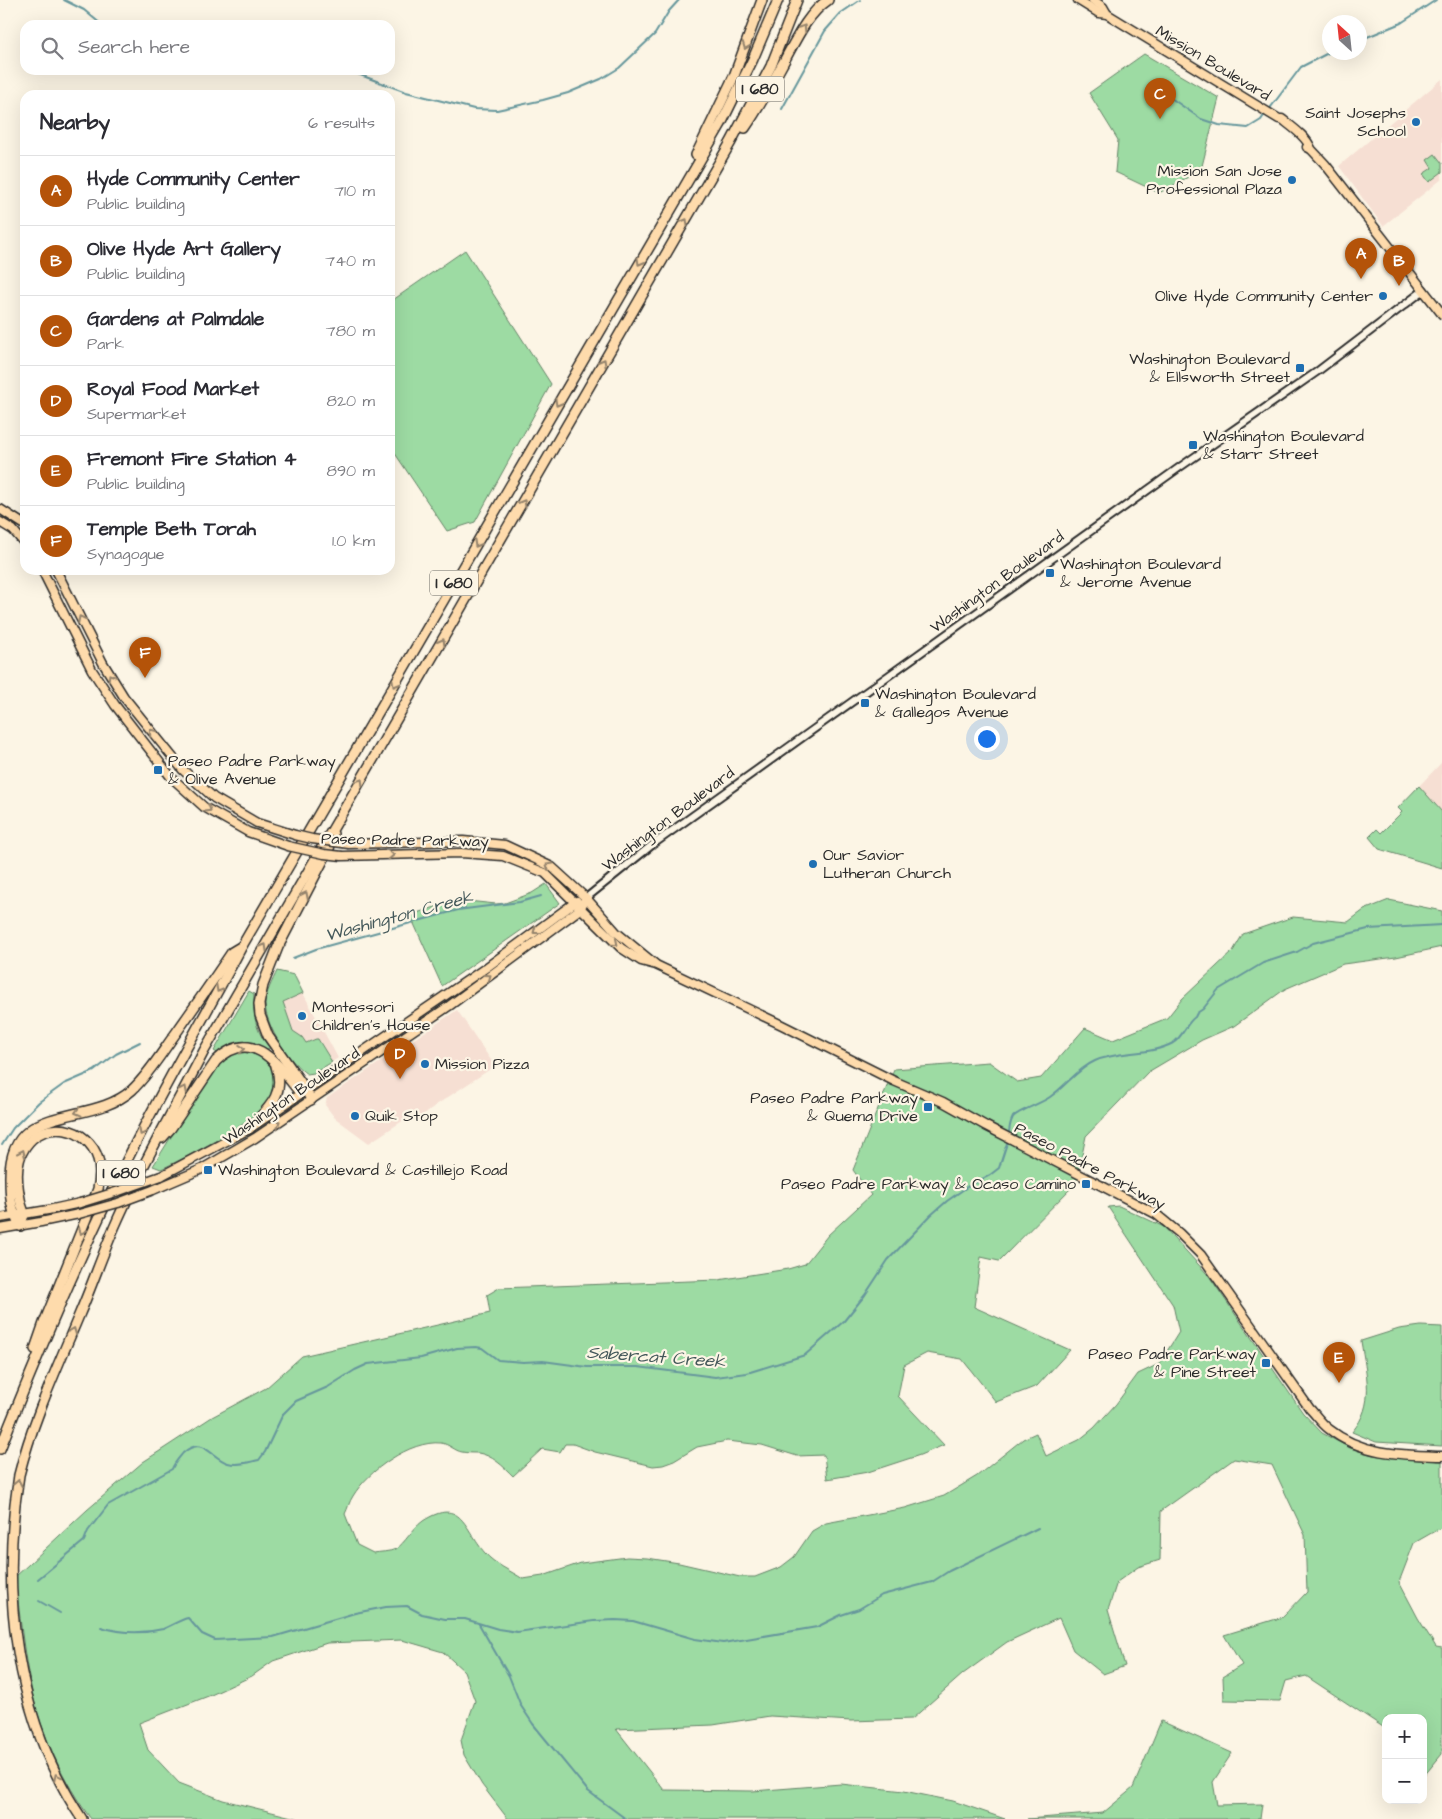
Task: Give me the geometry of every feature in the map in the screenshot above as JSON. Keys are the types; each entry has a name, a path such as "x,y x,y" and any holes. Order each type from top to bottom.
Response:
{"highway":[{"path":"664,220 724,98 744,52 762,0"},
{"name":"I 680","path":"0,1449 60,1304 123,1168 167,1084 242,946 738,92 778,0"},
{"name":"I 680","path":"82,1819 60,1784 37,1734 20,1681 9,1617 8,1545 19,1476 29,1442 114,1227 153,1147 204,1051 713,173 760,88 797,0"},
{"path":"713,173 761,104 802,28 812,15 828,0"},
{"path":"303,1092 263,1027 260,1004 263,985 273,960 329,848 335,824"},
{"path":"20,1226 14,1216 10,1198 10,1168 14,1147 20,1138 32,1128 46,1121 96,1108 119,1099 130,1091 158,1059 232,952 242,946"},
{"path":"153,1147 171,1128 209,1070 223,1055 232,1050 242,1048 253,1049 270,1057 311,1100"},
{"path":"249,1129 273,1103 277,1094 279,1087 278,1073 270,1057"},
{"path":"16,1407 44,1323 98,1189 100,1174 98,1158 94,1149 84,1138 69,1130 52,1130 38,1135 25,1146 17,1168 20,1201 24,1214 20,1226"}],"main road":[{"name":"Mission Boulevard","path":"1078,0 1099,13 1107,14 1282,119 1301,135 1442,314"},
{"name":"Mission Boulevard","path":"1092,0 1103,7 1107,14"},
{"path":"0,509 20,522"},
{"path":"0,522 13,530 20,538"},
{"name":"Paseo Padre Parkway","path":"44,575 92,670 115,705 172,777 204,807 248,832 288,846 342,856 461,853 503,856 545,873 620,948 640,961 656,965 894,1081 944,1102 986,1126 1156,1214 1201,1256 1310,1409 1328,1429 1350,1443 1375,1451 1405,1455 1442,1456"},
{"name":"Paseo Padre Parkway","path":"58,575 102,663 124,697 183,770 214,798 257,822 312,839 350,844 463,841 505,845 552,867 586,898 616,932 656,965"},
{"name":"Washington Boulevard","path":"0,1218 80,1203 161,1176 249,1129 504,956 574,902 586,898"},
{"name":"Washington Boulevard","path":"0,1229 79,1214 118,1203 202,1169 224,1157 449,1006 580,909 586,898"}],"street":[{"name":"Washington Boulevard","path":"586,898 652,845 1318,370 1424,290"}],"shaded area":[{"name":"Saint Josephs School","path":"1442,79 1442,179 1383,226 1339,166"},
{"path":"1442,762 1442,812 1419,786"},
{"name":"Montessori Children's House","path":"303,993 338,1058 332,1062 320,1041 315,1039 306,1043 293,1031 283,1002"},
{"path":"457,1010 495,1066 415,1121 404,1120 369,1143 335,1118 325,1105 327,1098"}],"green space":[{"path":"1144,54 1219,98 1201,170 1159,193 1115,172 1118,140 1089,93"},
{"path":"1435,154 1442,163 1442,172 1429,182 1423,174 1432,168 1427,160"},
{"path":"465,250 551,384 475,522 447,531 395,453 395,299"},
{"path":"1419,786 1442,812 1442,868 1379,849 1369,837 1377,829 1381,833 1402,812 1398,808"},
{"path":"546,884 560,903 442,986 410,915 458,900 496,904 505,903 532,893"},
{"path":"1389,900 1442,911 1442,947 1396,957 1343,964 1285,989 1234,1026 1202,1040 1148,1072 1086,1136 1076,1183 999,1261 981,1257 974,1307 1070,1350 1037,1386 996,1402 962,1359 927,1353 904,1365 898,1396 944,1445 868,1472 827,1479 824,1455 797,1456 762,1445 727,1441 697,1447 674,1461 653,1466 595,1452 573,1444 565,1444 560,1452 542,1449 513,1476 493,1459 483,1454 466,1453 441,1443 429,1443 403,1452 379,1467 360,1486 345,1514 357,1545 373,1553 396,1549 419,1524 436,1514 446,1512 454,1514 461,1519 489,1557 523,1579 543,1576 581,1563 627,1557 679,1563 740,1577 755,1577 781,1567 794,1557 812,1531 826,1523 905,1508 944,1496 977,1476 1023,1439 1036,1433 1046,1456 1079,1440 1094,1428 1116,1404 1138,1374 1159,1364 1179,1332 1173,1305 1108,1207 1119,1206 1164,1227 1209,1276 1303,1413 1322,1433 1350,1448 1373,1455 1442,1461 1442,1527 1414,1543 1399,1582 1436,1647 1442,1648 1442,1754 1427,1772 1427,1714 1382,1714 1382,1726 1306,1676 1286,1681 1280,1701 1224,1700 1223,1677 1242,1665 1224,1635 1283,1617 1307,1592 1305,1535 1272,1465 1234,1459 1161,1511 1160,1560 1138,1567 1117,1582 1108,1610 1125,1666 1103,1674 1073,1650 1059,1618 1007,1642 963,1674 912,1719 851,1721 770,1716 713,1725 616,1729 664,1790 753,1791 841,1784 904,1791 953,1801 1005,1819 508,1819 482,1785 464,1755 461,1740 475,1701 464,1671 443,1652 402,1640 327,1643 273,1661 252,1676 211,1695 139,1723 148,1750 179,1783 223,1800 300,1819 91,1819 81,1805 54,1756 40,1722 26,1660 15,1577 87,1510 143,1462 212,1417 266,1388 302,1356 490,1313 487,1295 499,1288 718,1280 788,1269 805,1264 828,1235 871,1195 853,1170 894,1069 989,1062 1017,1082 1041,1078 1085,1028 1113,1040 1167,1018 1182,999 1233,951 1243,934 1293,917 1348,922 1364,910"},
{"path":"277,971 294,975 303,993 283,1002 293,1031 302,1037 306,1043 318,1039 332,1062 314,1073 307,1074 293,1061 286,1053 269,1023 265,1000"},
{"path":"249,991 254,994 254,1009 258,1029 270,1048 250,1044 219,1054 214,1051"},
{"path":"242,1051 255,1054 269,1064 274,1077 274,1086 272,1096 267,1105 234,1130 184,1158 161,1169 153,1166 208,1077 225,1056"},
{"path":"1421,1326 1442,1327 1442,1446 1376,1442 1352,1432 1364,1411 1367,1400 1367,1377 1361,1341 1399,1329"},
{"path":"1161,1721 1232,1753 1213,1782 1217,1805 1262,1804 1260,1819 1027,1819 1103,1813 1133,1788"}],"waterway":[{"path":"64,0 84,10 96,20"},
{"path":"360,75 406,92 474,109 497,110 543,100 568,93 601,79 619,68 655,34 669,11 679,0"},
{"path":"782,109 825,31 841,13 860,0"},
{"path":"1367,37 1401,23 1436,0"},
{"path":"1268,111 1301,67 1322,56"},
{"path":"1158,89 1201,119 1219,125 1248,128 1261,120 1265,114"},
{"name":"Washington Creek","path":"293,958 316,949 458,910 520,902 541,896"},
{"name":"Sabercat Creek","path":"1009,1135 1013,1117 1050,1097 1089,1064 1114,1055 1154,1050 1173,1043 1218,990 1263,963 1297,952 1313,943 1368,929 1442,925"},
{"name":"Washington Creek","path":"2,1145 13,1128 39,1102 64,1084 94,1071 116,1054 140,1042"},
{"name":"Sabercat Creek","path":"38,1579 84,1541 88,1531 108,1505 172,1469 183,1453 190,1448 202,1447 232,1464 259,1460 265,1452 283,1414 296,1401 328,1387 368,1364 421,1358 457,1348 476,1347 482,1348 498,1360 543,1361 587,1367 638,1367 715,1377 747,1373 805,1355 844,1321 865,1295 888,1260 931,1215 967,1187 999,1168 1008,1140"},
{"path":"101,1627 123,1632 147,1632 163,1629 188,1618 202,1634 215,1640 273,1637 355,1613 386,1607 407,1606 422,1614 445,1619 465,1619 498,1629 517,1632 594,1621 615,1620 633,1621 695,1639 723,1643 817,1627 841,1615 859,1609 882,1595 932,1582 949,1571 1038,1528"},
{"path":"39,1601 60,1613"},
{"path":"479,1624 509,1676 521,1706 533,1724 588,1791 626,1819"}],"place":[{"name":"Gardens at Palmdale","path":"1160,119"},
{"name":"Saint Josephs School","path":"1416,122"},
{"name":"Mission San Jose Professional Plaza","path":"1292,180"},
{"name":"Hyde Community Center","path":"1361,279"},
{"name":"Olive Hyde Art Gallery","path":"1399,286"},
{"name":"Olive Hyde Community Center","path":"1383,296"},
{"name":"Washington Boulevard & Ellsworth Street","path":"1300,368"},
{"name":"Washington Boulevard & Starr Street","path":"1193,445"},
{"name":"Washington Boulevard & Jerome Avenue","path":"1050,573"},
{"name":"Temple Beth Torah","path":"145,678"},
{"name":"Washington Boulevard & Gallegos Avenue","path":"865,703"},
{"name":"Paseo Padre Parkway & Olive Avenue","path":"158,770"},
{"name":"Our Savior Lutheran Church","path":"813,864"},
{"name":"Montessori Children's House","path":"302,1016"},
{"name":"Mission Pizza","path":"425,1064"},
{"name":"Royal Food Market","path":"400,1079"},
{"name":"Paseo Padre Parkway & Quema Drive","path":"928,1107"},
{"name":"Quik Stop","path":"355,1116"},
{"name":"Washington Boulevard & Castillejo Road","path":"208,1170"},
{"name":"Paseo Padre Parkway & Ocaso Camino","path":"1086,1184"},
{"name":"Paseo Padre Parkway & Pine Street","path":"1266,1363"},
{"name":"Fremont Fire Station 4","path":"1339,1383"}]}
